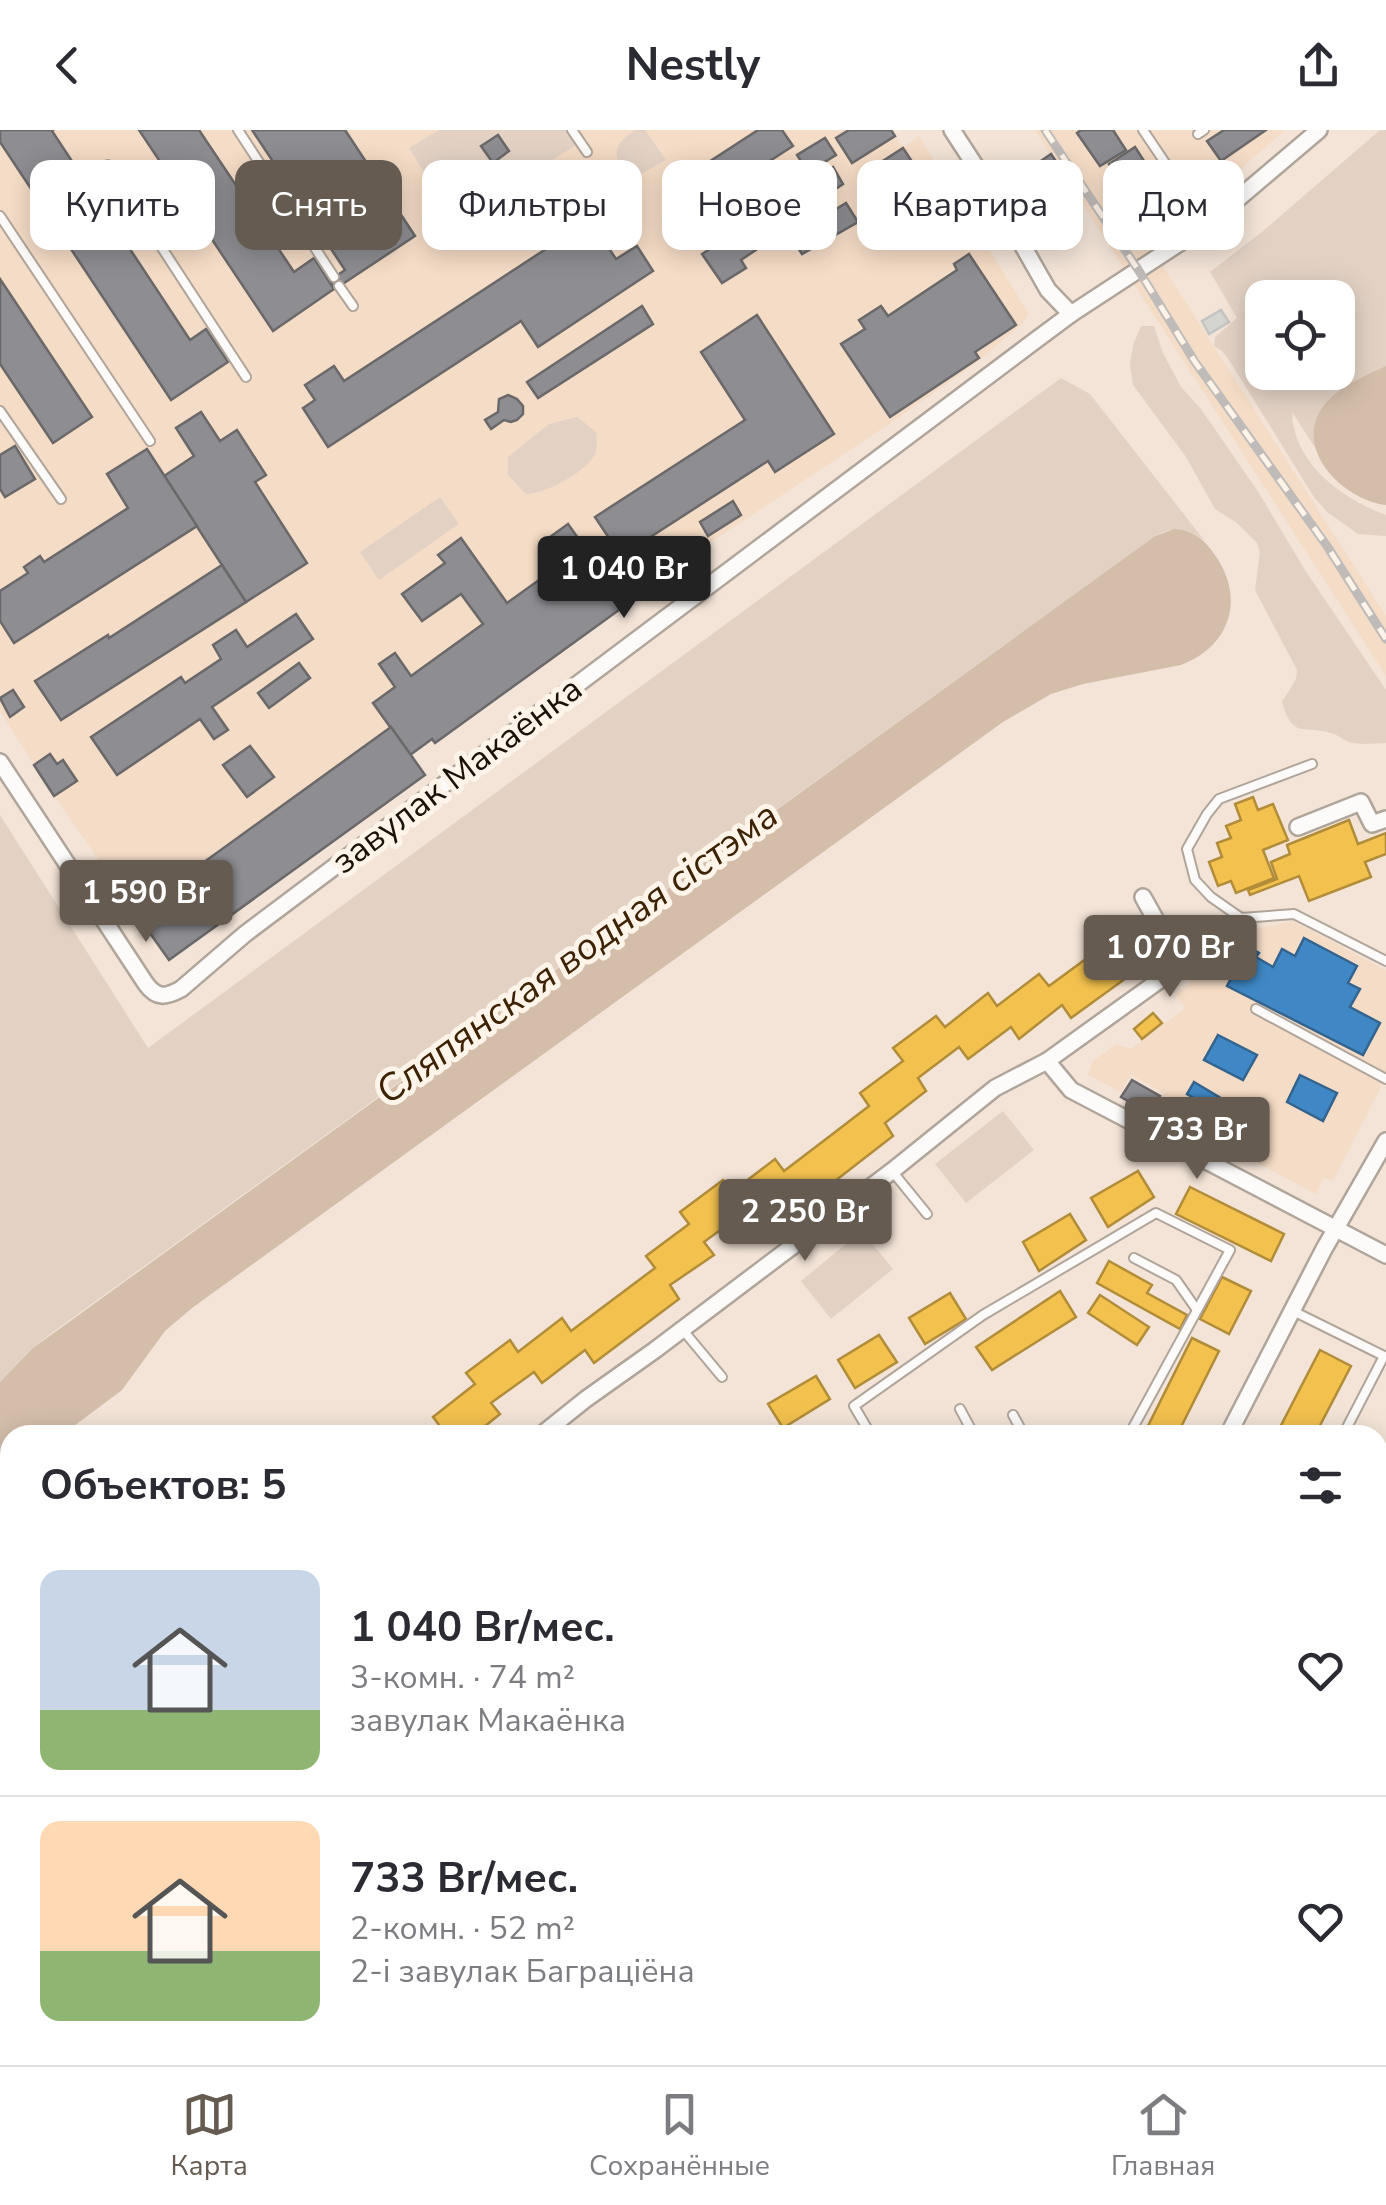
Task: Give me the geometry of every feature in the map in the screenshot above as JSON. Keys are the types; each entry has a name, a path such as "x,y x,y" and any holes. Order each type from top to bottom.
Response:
{"street":[{"path":"952,130 1048,290 1071,314"},
{"name":"завулак Макаёнка","path":"1244,193 1318,130"},
{"name":"завулак Макаёнка","path":"0,762 146,984 160,996 170,995 276,910 1071,314 1168,250"},
{"path":"1298,828 1361,802 1372,824 1386,819"},
{"path":"554,1425 995,1088 1047,1060 1171,972 1176,962 1174,951 1142,898"},
{"path":"1047,1060 1071,1090 1386,1255"},
{"path":"1233,1425 1291,1310 1386,1141"}],"lane":[{"path":"238,130 334,277"},
{"path":"572,130 586,152"},
{"path":"1144,130 1164,160"},
{"path":"0,216 150,440"},
{"path":"164,250 246,377"},
{"path":"339,286 353,306"},
{"path":"0,411 60,499"},
{"path":"1312,764 1219,799 1187,849 1195,880 1212,898 1241,918 1294,914 1386,962"},
{"path":"1256,1010 1386,1080"},
{"path":"892,1170 927,1214"},
{"path":"866,1425 854,1406 983,1315 1156,1212 1230,1250 1135,1425"},
{"path":"1134,1258 1176,1280 1197,1310"},
{"path":"1291,1310 1385,1356 1348,1425"},
{"path":"682,1330 722,1377"},
{"path":"960,1409 969,1425"},
{"path":"1013,1415 1018,1425"}],"shaded area":[{"path":"0,130 891,130 903,148 919,136 934,160 857,160 857,250 989,250 1029,314 980,360 891,423 646,585 652,594 648,590 435,743 432,740 411,754 425,775 169,960 54,796 0,711"},
{"path":"439,130 570,130 578,144 552,160 422,160 422,169 409,148"},
{"path":"635,130 645,130 666,160 642,173 642,160 617,160 620,143"},
{"path":"1035,130 1285,130 1244,166 1244,160 1103,160 1103,236 1083,205 1083,160 1054,160"},
{"path":"1380,130 1386,130 1386,366 1355,382 1355,280 1245,280 1245,386 1222,351 1214,346 1215,337 1237,318 1210,272 1244,250 1244,246"},
{"path":"1112,250 1152,250 1386,616 1386,676"},
{"path":"1141,326 1154,326 1181,387 1201,409 1259,493 1305,570 1386,690 1386,743 1350,742 1331,733 1300,728 1290,721 1282,702 1297,670 1255,590 1260,552 1257,543 1215,509 1186,457 1133,385 1130,365"},
{"path":"1386,366 1386,505 1369,501 1338,482 1317,453 1316,420 1338,391 1355,390 1355,382"},
{"path":"1061,378 1090,394 1204,540 1180,530 1155,536 53,1332 0,1382 0,815 148,1048"},
{"path":"1248,390 1341,390 1313,434 1316,449 1292,412 1295,430 1301,447 1323,477 1353,499 1386,515 1386,536 1358,534 1327,512"},
{"path":"577,417 596,432 594,456 563,481 526,494 508,475 508,457 549,424"},
{"path":"440,497 459,524 379,580 360,552"},
{"path":"1174,529 1194,534 1217,558 1230,590 1231,606 1228,621 1211,647 1181,665 1051,694 1003,722 192,1308 165,1331 122,1390 75,1425 0,1425 0,1382 33,1348 1155,536"},
{"path":"1293,921 1386,970 1386,1077 1333,1181 1323,1178 1316,1194 1155,1109 1164,1093 1131,1075 1121,1092 1088,1075 1093,1061 1116,1044 1131,1049 1185,1008 1176,994 1203,971 1232,934"},
{"path":"1003,1111 1034,1150 966,1203 935,1164"},
{"path":"862,1231 893,1269 831,1319 801,1281"}],"building: Жильё":[{"path":"1253,797 1258,810 1273,804 1288,840 1263,850 1274,878 1236,893 1231,881 1218,886 1209,862 1222,857 1217,843 1231,838 1226,826 1241,820 1235,804"},
{"path":"1349,820 1358,844 1386,833 1386,854 1365,862 1371,877 1309,901 1299,876 1250,895 1248,890 1277,879 1271,862 1290,854 1287,845"},
{"path":"1136,922 1158,950 1148,955 1151,960 1071,1018 1062,1005 1019,1039 1011,1027 968,1059 959,1047 918,1078 926,1091 885,1123 893,1136 808,1202 799,1190 756,1224 746,1211 704,1242 714,1255 670,1285 679,1299 594,1363 585,1350 542,1383 534,1372 491,1403 500,1414 486,1425 439,1425 433,1417 475,1384 466,1373 510,1340 518,1352 562,1318 571,1331 655,1268 646,1256 689,1224 680,1212 723,1180 732,1192 775,1159 784,1171 869,1106 860,1093 903,1061 893,1048 936,1016 945,1027 988,993 997,1006 1039,974 1049,986"},
{"path":"1153,1013 1162,1023 1142,1039 1134,1029"},
{"path":"1138,1171 1154,1197 1108,1227 1091,1198"},
{"path":"1190,1187 1284,1234 1271,1261 1176,1214"},
{"path":"1070,1214 1086,1240 1039,1271 1023,1242"},
{"path":"1109,1261 1152,1285 1147,1293 1187,1315 1180,1329 1097,1283"},
{"path":"1222,1277 1251,1291 1229,1334 1200,1319"},
{"path":"1060,1291 1076,1317 992,1370 976,1347"},
{"path":"950,1293 966,1319 925,1344 909,1318"},
{"path":"1100,1295 1149,1327 1137,1345 1088,1313"},
{"path":"879,1335 897,1362 855,1388 838,1360"},
{"path":"1192,1338 1219,1351 1182,1425 1148,1425"},
{"path":"1320,1350 1351,1366 1320,1425 1281,1425"},
{"path":"816,1376 830,1399 788,1425 781,1425 768,1404"}],"building: Школы":[{"path":"1304,938 1357,966 1348,983 1360,989 1350,1007 1380,1023 1363,1055 1227,986 1248,947 1273,967 1282,949 1295,956"},
{"path":"1218,1035 1257,1055 1243,1080 1204,1060"},
{"path":"1300,1075 1337,1093 1323,1121 1287,1102"},
{"path":"1194,1082 1229,1103 1222,1115 1187,1094"}],"building: Промзона":[{"path":"0,130 53,130 71,160 30,160 30,187 0,142"},
{"path":"139,130 199,130 235,184 235,250 279,250 294,272 314,258 334,289 273,331 215,244 215,160 159,160"},
{"path":"252,130 345,130 365,160 272,160"},
{"path":"758,130 782,130 793,146 771,160 712,160"},
{"path":"849,130 891,130 895,136 852,163 836,138"},
{"path":"1113,130 1126,150 1103,160 1100,166 1077,133"},
{"path":"1224,130 1266,130 1222,160 1207,141"},
{"path":"498,135 509,151 491,160 481,146"},
{"path":"825,138 836,155 828,160 800,160 797,155"},
{"path":"1135,147 1143,160 1115,160"},
{"path":"903,148 911,160 884,160"},
{"path":"846,203 857,223 837,234 837,209"},
{"path":"402,216 415,236 402,245"},
{"path":"72,250 131,250 190,340 206,329 228,362 171,400"},
{"path":"332,250 394,250 335,289 329,281 345,270"},
{"path":"544,250 610,250 616,259 631,250 640,250 653,271 538,347 521,321 328,447 303,408 315,400 305,385 334,366 344,381"},
{"path":"708,250 756,250 741,260 746,268 722,283 702,254"},
{"path":"969,254 1016,325 975,352 979,358 890,417 841,344 865,329 859,320 881,306 888,316 957,270 954,264"},
{"path":"0,279 92,417 53,443 0,364"},
{"path":"642,306 653,324 538,398 527,382"},
{"path":"757,315 834,434 775,472 768,461 621,556 595,517 745,420 701,352"},
{"path":"508,395 523,406 523,414 491,429 485,420 498,412 499,399"},
{"path":"201,412 220,441 237,430 266,475 255,482 307,563 246,602 164,476 194,456 176,428"},
{"path":"15,446 35,479 5,497 0,489 0,455"},
{"path":"147,449 197,526 14,643 0,621 0,591 28,573 24,567 40,556 44,562 128,508 107,474"},
{"path":"733,501 741,515 708,536 700,522"},
{"path":"568,524 583,545 592,538 616,573 630,563 648,589 435,743 432,739 410,755 373,703 395,687 379,664 395,653 411,676 483,624 461,594 422,621 402,594 445,563 438,555 461,538 507,603 567,560 550,537"},
{"path":"222,565 246,602 61,720 35,681"},
{"path":"296,614 313,639 212,707 228,730 214,739 200,719 117,775 91,737 181,677 185,683 221,659 213,645 236,630 247,647"},
{"path":"299,663 310,678 269,708 258,693"},
{"path":"13,690 24,707 10,717 0,698"},
{"path":"391,727 425,775 169,960 135,912"},
{"path":"250,746 274,777 247,797 223,765"},
{"path":"50,754 57,764 63,760 77,781 54,796 34,765"},
{"path":"1132,1080 1160,1096 1151,1114 1121,1097"}],"building: Прочее":[{"path":"1221,310 1229,322 1209,334 1202,321"}],"railway":[{"path":"1045,130 1195,362 1327,546 1386,639"}],"water label":[{"name":"Сляпянская водная сістэма","path":"577,953"}]}
